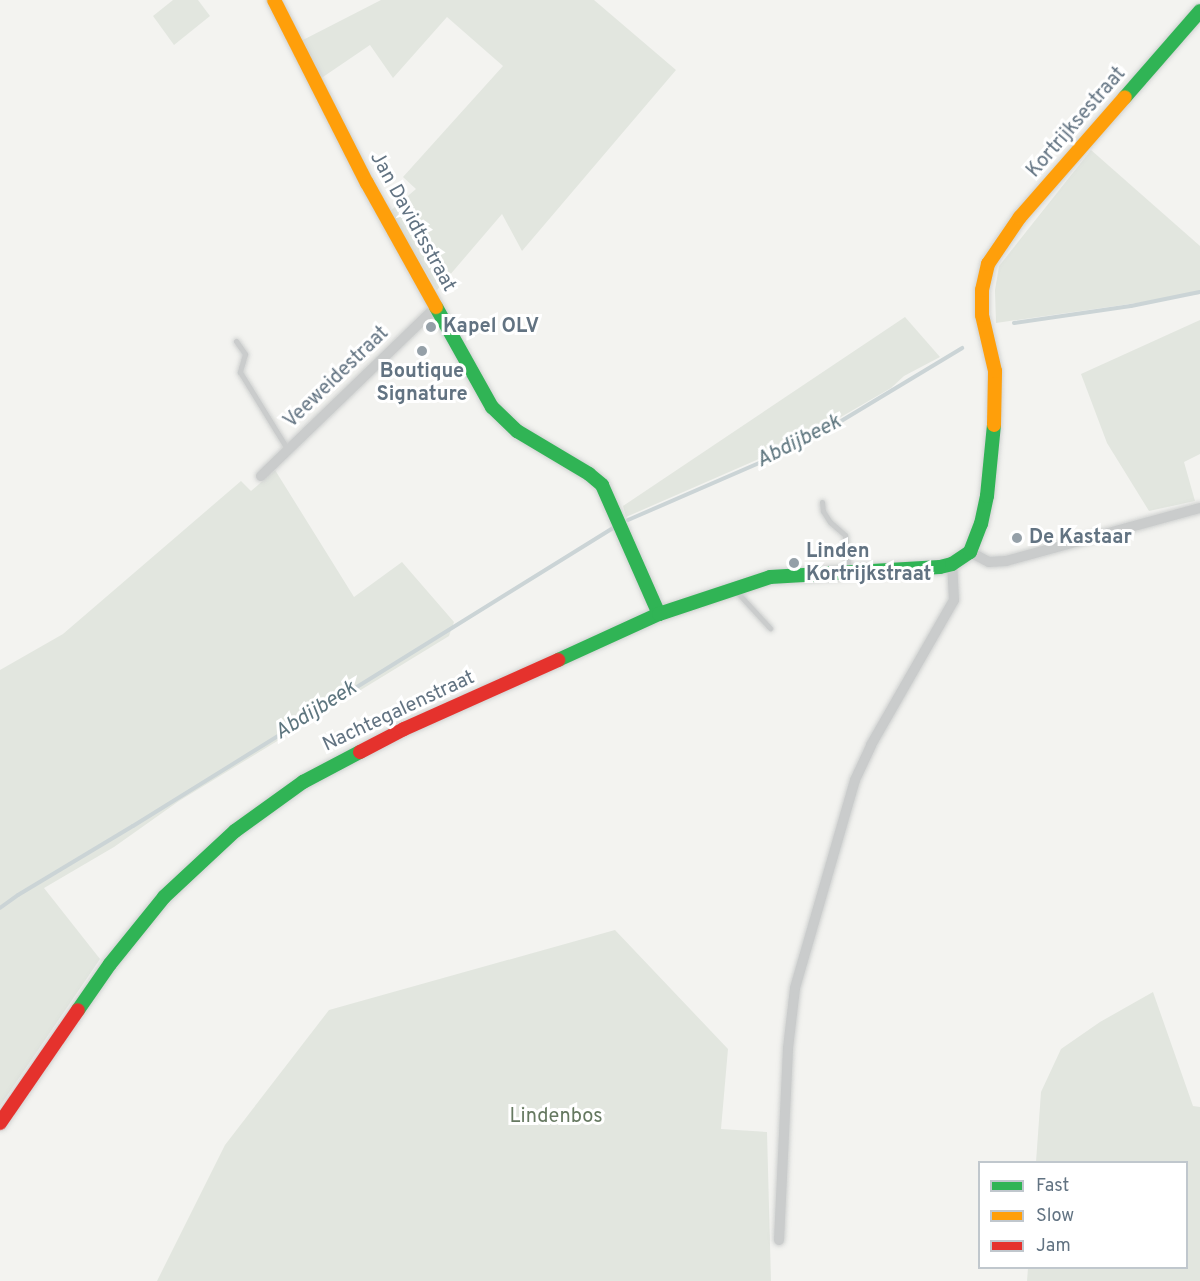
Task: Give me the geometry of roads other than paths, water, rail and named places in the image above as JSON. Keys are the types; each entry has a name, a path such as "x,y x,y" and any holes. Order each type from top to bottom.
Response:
{"street":[{"name":"Jan Davidtsstraat","path":"274,0 367,183 492,407 504,421 589,474 602,485 659,614"},
{"name":"Kortrijksestraat","path":"970,552 981,524 987,496 995,428 995,371 982,315 982,290 988,264 1020,217 1200,11"},
{"name":"Veeweidestraat","path":"261,476 437,306"},
{"path":"779,1240 788,1048 795,988 855,780 871,745 954,600 952,564 970,552 989,562 1006,561 1200,508"},
{"name":"Nachtegalenstraat","path":"0,1123 140,925 204,857 235,831 273,801 337,762 659,614 733,588 770,577 952,564"}],"lane":[{"path":"236,341 245,354 240,372 288,450"},
{"path":"822,502 823,511 830,522 845,535 849,571"},
{"path":"733,588 771,628"}],"waterway":[{"name":"Abdijbeek","path":"1014,323 1131,306 1200,292"},
{"name":"Abdijbeek","path":"628,520 803,444 962,348"},
{"name":"Abdijbeek","path":"0,908 613,528"}],"place":[{"name":"Kapel OLV","path":"431,327"},
{"name":"Boutique Signature","path":"422,351"},
{"name":"De Kastaar","path":"1017,538"},
{"name":"Linden Kortrijkstraat","path":"794,563"}],"park label":[{"name":"Lindenbos","path":"556,1117"}]}
